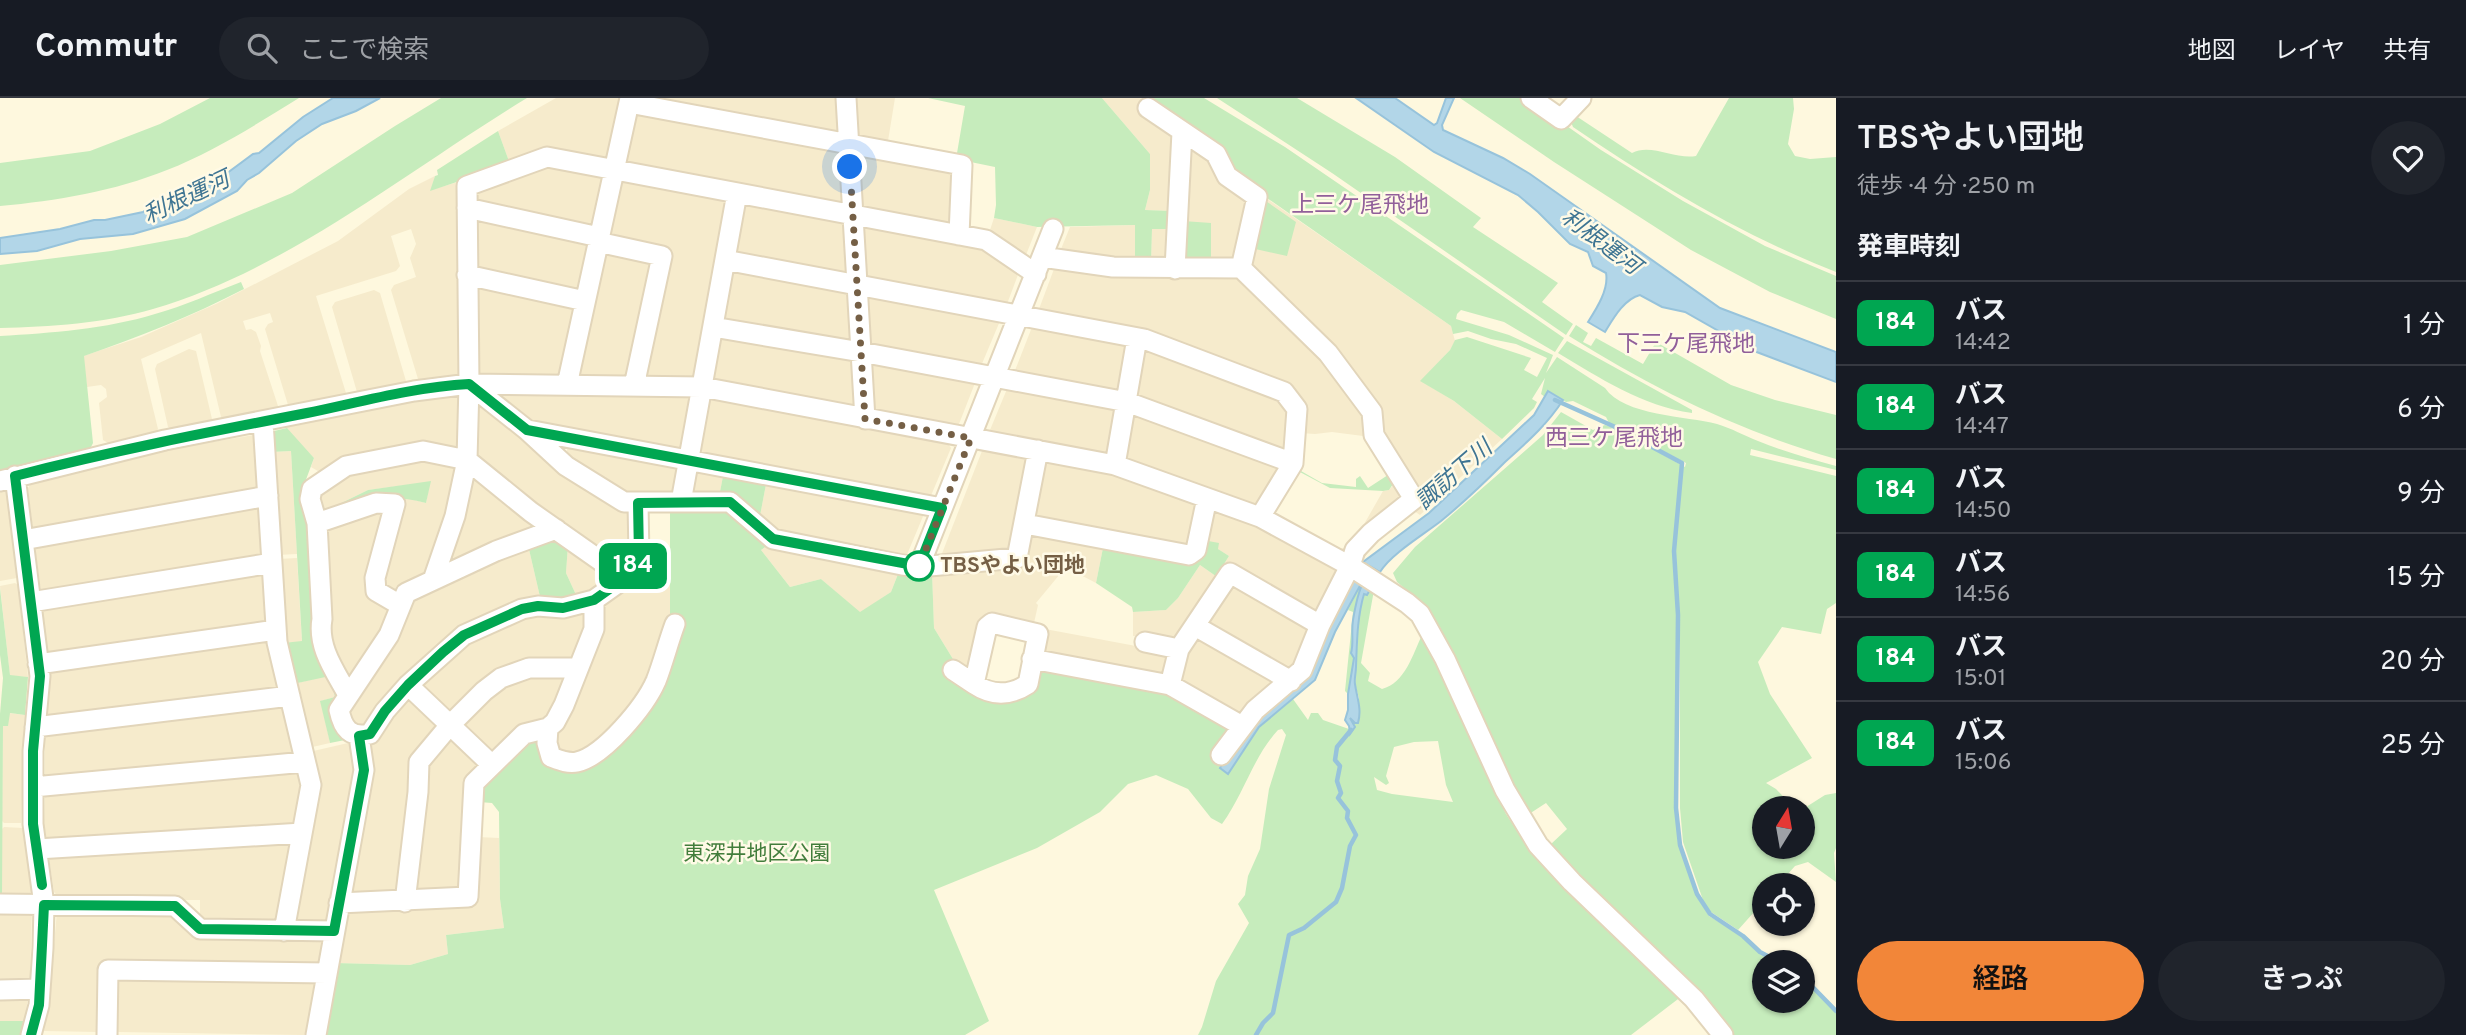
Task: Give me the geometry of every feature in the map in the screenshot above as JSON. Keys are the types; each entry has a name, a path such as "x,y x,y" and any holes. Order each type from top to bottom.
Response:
{"street":[{"path":"846,98 865,419"},
{"path":"1531,98 1561,119 1581,98"},
{"path":"567,385 629,101 962,165 959,234"},
{"path":"1148,108 1216,154 1227,176 1257,197 1241,268"},
{"path":"1175,269 1182,132"},
{"path":"433,580 455,516 467,460 467,186 547,157 959,234 986,240 1039,265 1241,268 1328,353 1372,412 1374,435 1414,499 1354,550 1350,566 1320,625 1302,670 1255,710 1220,755"},
{"path":"681,502 737,193"},
{"path":"467,208 662,256 634,386"},
{"path":"919,566 1052,229"},
{"path":"725,260 1137,338 1284,392 1297,409 1293,463 1259,517"},
{"path":"467,275 585,300"},
{"path":"713,327 1126,402 1293,463"},
{"path":"1115,465 1137,338"},
{"path":"469,384 527,430 566,466 624,502 730,502 773,539 919,566 1017,558 1038,450"},
{"path":"31,1035 36,1021 40,989 44,905 33,824 35,727 40,676 23,540 8,478 165,440 414,391 469,384 702,387 1115,465 1259,517 1350,566 1420,614 1445,659 1505,790 1538,845 1572,882 1694,999 1723,1035"},
{"path":"263,421 276,630 311,785 284,931"},
{"path":"527,430 942,508"},
{"path":"348,695 324,648 320,634 322,619 317,523 310,499 312,489 346,466 422,451 467,460 531,512 625,578"},
{"path":"23,540 268,496"},
{"path":"1025,524 1189,555 1196,551 1207,498"},
{"path":"317,523 376,503 395,504 375,578 376,591 400,605"},
{"path":"556,529 496,551 406,593 389,635 339,710 342,723 348,732 359,736 370,734 385,711 408,685 454,643 490,622 538,606 563,608 594,600 625,578 639,556 638,503"},
{"path":"31,602 272,563"},
{"path":"1170,685 1179,649 1230,573 1320,625"},
{"path":"339,903 468,897 474,783 524,734 548,728 555,722 594,628 594,600"},
{"path":"953,670 974,684 983,690 1001,694 1017,691 1028,684 1038,634 992,623 987,626 974,684"},
{"path":"548,728 547,743 551,757 575,763 588,758 617,737 656,681 675,624"},
{"path":"1195,626 1291,681"},
{"path":"38,664 276,630"},
{"path":"1145,642 1179,649"},
{"path":"1032,659 1170,685 1242,726"},
{"path":"405,902 419,762 450,725 501,678 529,668 578,668"},
{"path":"408,685 492,765"},
{"path":"35,727 290,696"},
{"path":"316,1035 364,770 359,736"},
{"path":"33,787 305,762"},
{"path":"37,849 302,833"},
{"path":"0,904 175,906 200,929 334,931"},
{"path":"107,1035 108,970 327,973"},
{"path":"0,990 40,989"}],"shaded area":[{"path":"556,98 623,98 610,158 604,162 510,164 498,131"},
{"path":"639,98 840,98 842,133"},
{"path":"852,98 895,98 887,147 855,136"},
{"path":"1102,98 1142,98 1151,104 1173,130 1173,211 1145,210 1150,190 1150,154"},
{"path":"634,111 839,147 846,202 841,205 626,165 623,160"},
{"path":"1191,142 1248,195 1236,261 1211,264 1183,221"},
{"path":"856,154 954,168 951,227 864,210 859,205"},
{"path":"547,163 602,175 606,180 596,227 477,206 473,191"},
{"path":"435,176 431,190 461,181 461,372 457,377 423,382 418,379 391,290 394,285 416,277 410,258 416,244 411,229 391,236 400,266 396,271 316,296 346,393 342,399 293,409 288,405 265,329 273,322 270,313 243,321 246,330 256,332 261,346 260,351 278,406 275,411 226,420 221,417 201,333 141,359 158,429 155,434 108,443 103,440 99,403 107,397 106,389 101,385 87,387 83,356 141,337 218,303 338,241 409,189"},
{"path":"623,178 727,197 698,375 693,379 646,379 641,373 667,252 612,240 607,234 618,181"},
{"path":"1263,196 1451,326 1455,341 1421,381 1454,401 1502,439 1420,515 1414,511 1376,539 1362,562 1337,549 1351,547 1383,491 1389,490 1394,484 1363,436 1332,432 1300,433 1287,388 1041,315 1039,309 1054,269 1060,266 1240,275"},
{"path":"747,201 844,219 850,275 733,254 742,204"},
{"path":"473,218 591,244 581,291 478,274"},
{"path":"994,218 1037,227 1026,255 1020,257 988,236"},
{"path":"865,223 984,246 1019,272 1007,304 864,278 861,227"},
{"path":"1136,225 1135,262 1065,254 1061,249 1070,227"},
{"path":"1152,228 1172,229 1170,258 1151,263"},
{"path":"602,251 652,258 626,379 582,378 577,372"},
{"path":"735,266 847,288 855,342 724,323 721,318 730,271"},
{"path":"474,286 577,308 563,374 558,378 479,377 474,373"},
{"path":"374,290 380,293 406,381 403,386 362,394 357,392 332,307 335,302"},
{"path":"865,295 1000,321 981,366 868,345"},
{"path":"1032,327 1127,340 1122,391 1014,373"},
{"path":"718,334 855,359 858,404 854,408 714,382 710,377"},
{"path":"189,349 196,351 212,419 208,424 173,430 168,427 155,369 157,364"},
{"path":"1143,349 1282,395 1294,410 1290,453 1134,396"},
{"path":"873,360 972,378 975,383 959,424 954,428 875,413 871,408 868,364"},
{"path":"1007,389 1116,405 1107,455 992,434 990,430"},
{"path":"498,393 688,395 693,400 684,451 532,427 495,398"},
{"path":"458,395 461,398 461,448 323,474 311,467 314,458 285,427 421,400"},
{"path":"712,397 946,441 951,448 930,498 696,452 706,400"},
{"path":"478,401 632,513 633,555 620,568 476,460"},
{"path":"1137,411 1284,470 1254,508 1126,461 1124,456 1131,414"},
{"path":"254,435 259,438 262,487 257,492 33,530 28,488 31,483 171,449"},
{"path":"568,443 678,463 680,469 676,493 627,497 566,458"},
{"path":"988,449 1028,457 1014,549 941,556 982,451"},
{"path":"291,451 297,554 277,555 271,452"},
{"path":"423,458 455,464 459,471 426,576 392,594 380,579 404,497 426,503 430,482 368,490 321,513 316,499 320,490 351,470"},
{"path":"1045,460 1106,470 1197,503 1193,546 1034,521"},
{"path":"693,470 724,471 719,497 692,497"},
{"path":"476,475 538,526 452,565 447,559 470,478"},
{"path":"767,479 920,508 924,514 906,557 775,535 759,521"},
{"path":"0,492 7,492 17,578 0,581"},
{"path":"263,506 266,555 41,591 35,548 38,543"},
{"path":"1211,508 1263,528 1337,569 1338,579 1319,614 1224,564 1229,556 1203,540"},
{"path":"374,511 382,512 385,516 369,575 391,612 386,629 348,685 327,645 326,529"},
{"path":"1027,534 1104,543 1096,583 1073,571 1060,574 1036,603 1038,605 1034,623 1029,626 989,617 972,668 966,670 956,664 934,628 932,571 1021,562"},
{"path":"771,543 900,569 891,592 860,613 821,579 790,587 761,550"},
{"path":"528,545 541,601 493,614 365,729 353,729 345,712 408,601"},
{"path":"568,545 612,575 612,581 577,597 566,573"},
{"path":"297,558 302,642 283,643 278,559"},
{"path":"1200,565 1220,579 1175,643 1133,636 1133,612 1166,610 1178,598"},
{"path":"263,569 269,623 48,654 42,609"},
{"path":"633,580 670,582 670,614 662,644 640,695 605,739 577,756 553,751 552,735 601,608 607,599"},
{"path":"1234,582 1310,625 1296,665 1290,672 1204,622"},
{"path":"15,583 18,585 28,677 10,676 0,586"},
{"path":"589,612 575,660 541,662 454,714 445,714 418,684 463,644 537,613"},
{"path":"1045,629 1168,652 1163,677 1044,653"},
{"path":"1199,635 1275,679 1275,685 1242,714 1236,715 1178,682 1182,654"},
{"path":"266,636 282,688 47,717 51,671"},
{"path":"562,674 565,679 549,715 496,756 461,723 481,702 515,679"},
{"path":"330,675 335,697 321,701 330,743 308,748 293,684"},
{"path":"411,696 439,723 430,739 400,892 352,896 348,890 368,740 391,712"},
{"path":"286,705 297,754 45,778 45,733"},
{"path":"9,713 25,715 21,823 2,821 3,726"},
{"path":"448,736 481,761 464,886 457,893 412,892 424,770"},
{"path":"348,743 352,746 357,770 330,920 325,925 298,925 292,919 309,752"},
{"path":"297,768 304,786 298,824 47,841 44,825 45,795"},
{"path":"4,827 23,828 32,891 25,899 2,898"},
{"path":"478,837 499,838 500,899 504,928 446,935 448,954 410,965 335,963 344,911 474,901"},
{"path":"292,838 280,920 274,924 200,920 200,900 61,900 54,892 49,858"},
{"path":"0,909 32,910 30,984 0,984"},
{"path":"57,911 171,912 196,935 321,936 327,942 323,962 316,967 102,963 101,1028 97,1032 44,1031"},
{"path":"118,976 315,979 320,985 311,1030 304,1035 118,1032 113,1028 113,981"},
{"path":"0,996 28,996 25,1021 0,1021"}],"green space":[{"path":"210,98 299,98 218,146 147,177 85,194 0,206 0,163 90,151 160,124"},
{"path":"441,98 527,98 300,244 204,291 153,309 116,318 0,328 0,265 111,251 187,237 292,193"},
{"path":"928,98 1102,98 1150,154 1150,190 1145,210 1173,211 1172,229 1152,229 1151,263 1135,262 1135,225 1037,227 994,218 995,167 956,159 965,106"},
{"path":"1142,98 1204,98 1285,147 1564,338 1555,352 1504,322 1461,310 1457,314 1456,319 1509,335 1553,355 1546,373 1557,357 1605,388 1614,397 1641,410 1717,424 1777,448 1836,466 1836,470 1751,449 1750,455 1836,476 1836,603 1827,609 1821,634 1782,627 1758,662 1770,694 1812,758 1766,783 1783,796 1752,796 1752,859 1815,859 1815,801 1825,795 1836,793 1836,882 1808,862 1795,866 1789,873 1752,873 1752,914 1738,930 1711,912 1704,903 1683,842 1680,808 1680,610 1676,610 1677,809 1681,845 1698,898 1709,916 1742,936 1756,950 1752,950 1752,1013 1815,1013 1815,991 1836,1013 1836,1035 1732,1035 1550,845 1567,829 1546,803 1526,816 1440,627 1422,603 1397,582 1393,573 1415,547 1543,435 1561,412 1593,430 1605,425 1617,429 1685,467 1686,463 1573,401 1566,402 1548,391 1545,397 1541,394 1545,378 1532,399 1537,402 1534,408 1502,439 1454,401 1420,381 1450,350 1455,340 1467,337 1531,358 1524,370 1537,377 1547,358 1516,344 1468,331 1453,334 1451,326 1231,173 1221,150"},
{"path":"1217,98 1297,98 1395,157 1481,218 1473,227 1558,283 1542,302 1573,324 1566,335 1332,173"},
{"path":"1460,98 1527,98 1601,150 1683,201 1765,246 1836,276 1836,319 1770,292 1691,250"},
{"path":"1729,98 1793,98 1794,109 1788,144 1795,156 1810,159 1836,157 1836,272 1767,242 1700,207 1604,148 1573,127 1571,122 1573,114 1632,153 1647,150 1696,156"},
{"path":"498,131 510,164 430,191 435,176 438,175 437,170"},
{"path":"1263,199 1296,222 1287,256 1251,248"},
{"path":"1183,221 1211,223 1211,264 1184,263"},
{"path":"241,282 244,289 205,308 84,356 93,443 90,449 0,473 0,336 78,330 136,319 177,307"},
{"path":"1576,325 1588,333 1583,342 1591,346 1596,338 1643,364 1656,342 1731,385 1775,400 1836,415 1836,459 1766,436 1665,391 1569,336"},
{"path":"1567,341 1692,410 1692,413 1639,398 1590,372 1558,353"},
{"path":"287,428 314,458 304,485 341,693 338,731 345,740 330,743 320,701 335,697 330,676 293,684 283,643 302,641 291,451 271,452 270,436 274,431"},
{"path":"1302,464 1301,471 1322,483 1356,487 1356,479 1360,476 1368,488 1388,475 1393,484 1389,490 1383,491 1330,488 1298,471"},
{"path":"724,471 767,479 759,521 719,497"},
{"path":"431,481 426,503 385,498 321,513 368,490"},
{"name":"東深井地区公園","path":"670,506 729,506 771,543 761,550 790,587 821,579 860,612 891,592 900,569 932,571 934,628 956,664 1000,699 1042,666 1168,691 1229,727 1231,732 1224,763 1228,774 1259,727 1293,699 1308,720 1311,713 1318,713 1323,720 1349,729 1350,734 1350,718 1359,716 1359,698 1355,684 1359,616 1364,594 1371,588 1374,590 1361,663 1370,673 1368,681 1382,689 1397,681 1407,667 1422,635 1506,814 1527,846 1682,996 1631,1035 1198,1035 1216,981 1249,923 1238,904 1245,895 1248,876 1260,849 1269,789 1286,735 1282,729 1278,730 1262,752 1222,824 1211,818 1188,789 1156,775 1128,784 1100,812 1037,848 934,890 989,1021 965,1035 323,1035 335,963 410,965 448,954 446,935 504,928 500,899 499,812 492,803 479,802 480,786 533,736 540,739 541,758 557,767 648,707 675,616 670,614","holes":["1438,741 1446,785 1453,802 1377,790 1374,777 1386,785 1389,783 1386,776 1394,747 1414,742"]},
{"path":"550,536 568,545 566,573 577,597 541,601 528,545"},
{"path":"1203,540 1219,543 1218,549 1229,556 1224,564 1228,567 1220,579 1200,565 1178,598 1166,610 1133,612 1132,607 1096,583 1104,543 1191,559"},
{"path":"1362,582 1353,619 1351,653 1354,658 1348,694 1345,691 1353,612 1348,610"},
{"path":"0,588 10,675 28,677 25,715 10,713 8,726 3,726 2,898 0,714 3,678 0,655"},
{"path":"0,1021 25,1021 20,1035 0,1035"}],"water":[{"name":"利根運河","path":"333,98 380,98 322,124 296,141 237,191 185,219 133,234 80,239 37,251 0,254 0,238 143,212 151,206 181,197 199,184 211,185"},
{"name":"利根運河","path":"1356,98 1395,98 1434,125 1446,98 1454,98 1442,125 1443,130 1530,174 1720,308 1836,352 1836,382 1754,351 1685,312 1662,307 1640,295 1624,305 1605,332 1588,322 1602,298 1606,273 1593,266 1588,252 1570,244 1518,195 1434,152"},
{"path":"1548,391 1563,400 1557,409 1536,433 1473,493 1399,552 1380,572 1363,562 1429,513 1534,415"},
{"path":"1354,578 1362,582 1335,632 1315,680 1259,727 1228,774 1220,768 1252,722 1326,629"},
{"path":"1363,583 1371,588 1367,595 1364,594 1360,612 1355,680 1359,718 1358,723 1355,723 1350,718 1355,727 1350,734 1345,720 1354,658 1351,653 1352,624"}],"waterway":[{"path":"1555,400 1613,426 1682,463 1674,551 1678,615 1676,808 1680,845 1697,894 1710,914 1743,936 1758,950"},
{"path":"1256,1035 1273,1013 1289,935 1304,928 1336,902 1342,888 1350,846 1356,835 1347,818 1348,811 1338,798 1341,793 1337,781 1340,766 1335,760 1337,747 1351,730"},
{"path":"1815,989 1836,1011"}],"bus line":[{"name":"184","path":"31,1035 39,1005 44,905 175,906 200,929 334,931 364,770 359,736 370,734 385,711 408,685 464,635 522,609 538,606 563,608 594,600 625,578 639,556 638,503 730,502 773,539 902,565 919,566 942,508 527,430 469,384 414,391 192,434 15,476 40,676 33,751 33,824 42,885"}],"place":[{"name":"TBSやよい団地","path":"919,566"}],"district":[{"name":"上三ケ尾飛地","path":"1360,206"},
{"name":"下三ケ尾飛地","path":"1686,345"},
{"name":"西三ケ尾飛地","path":"1614,439"}],"route":[{"path":"850,167 865,419 971,438 919,566"}],"water label":[{"name":"諏訪下川","path":"1455,476"}]}
